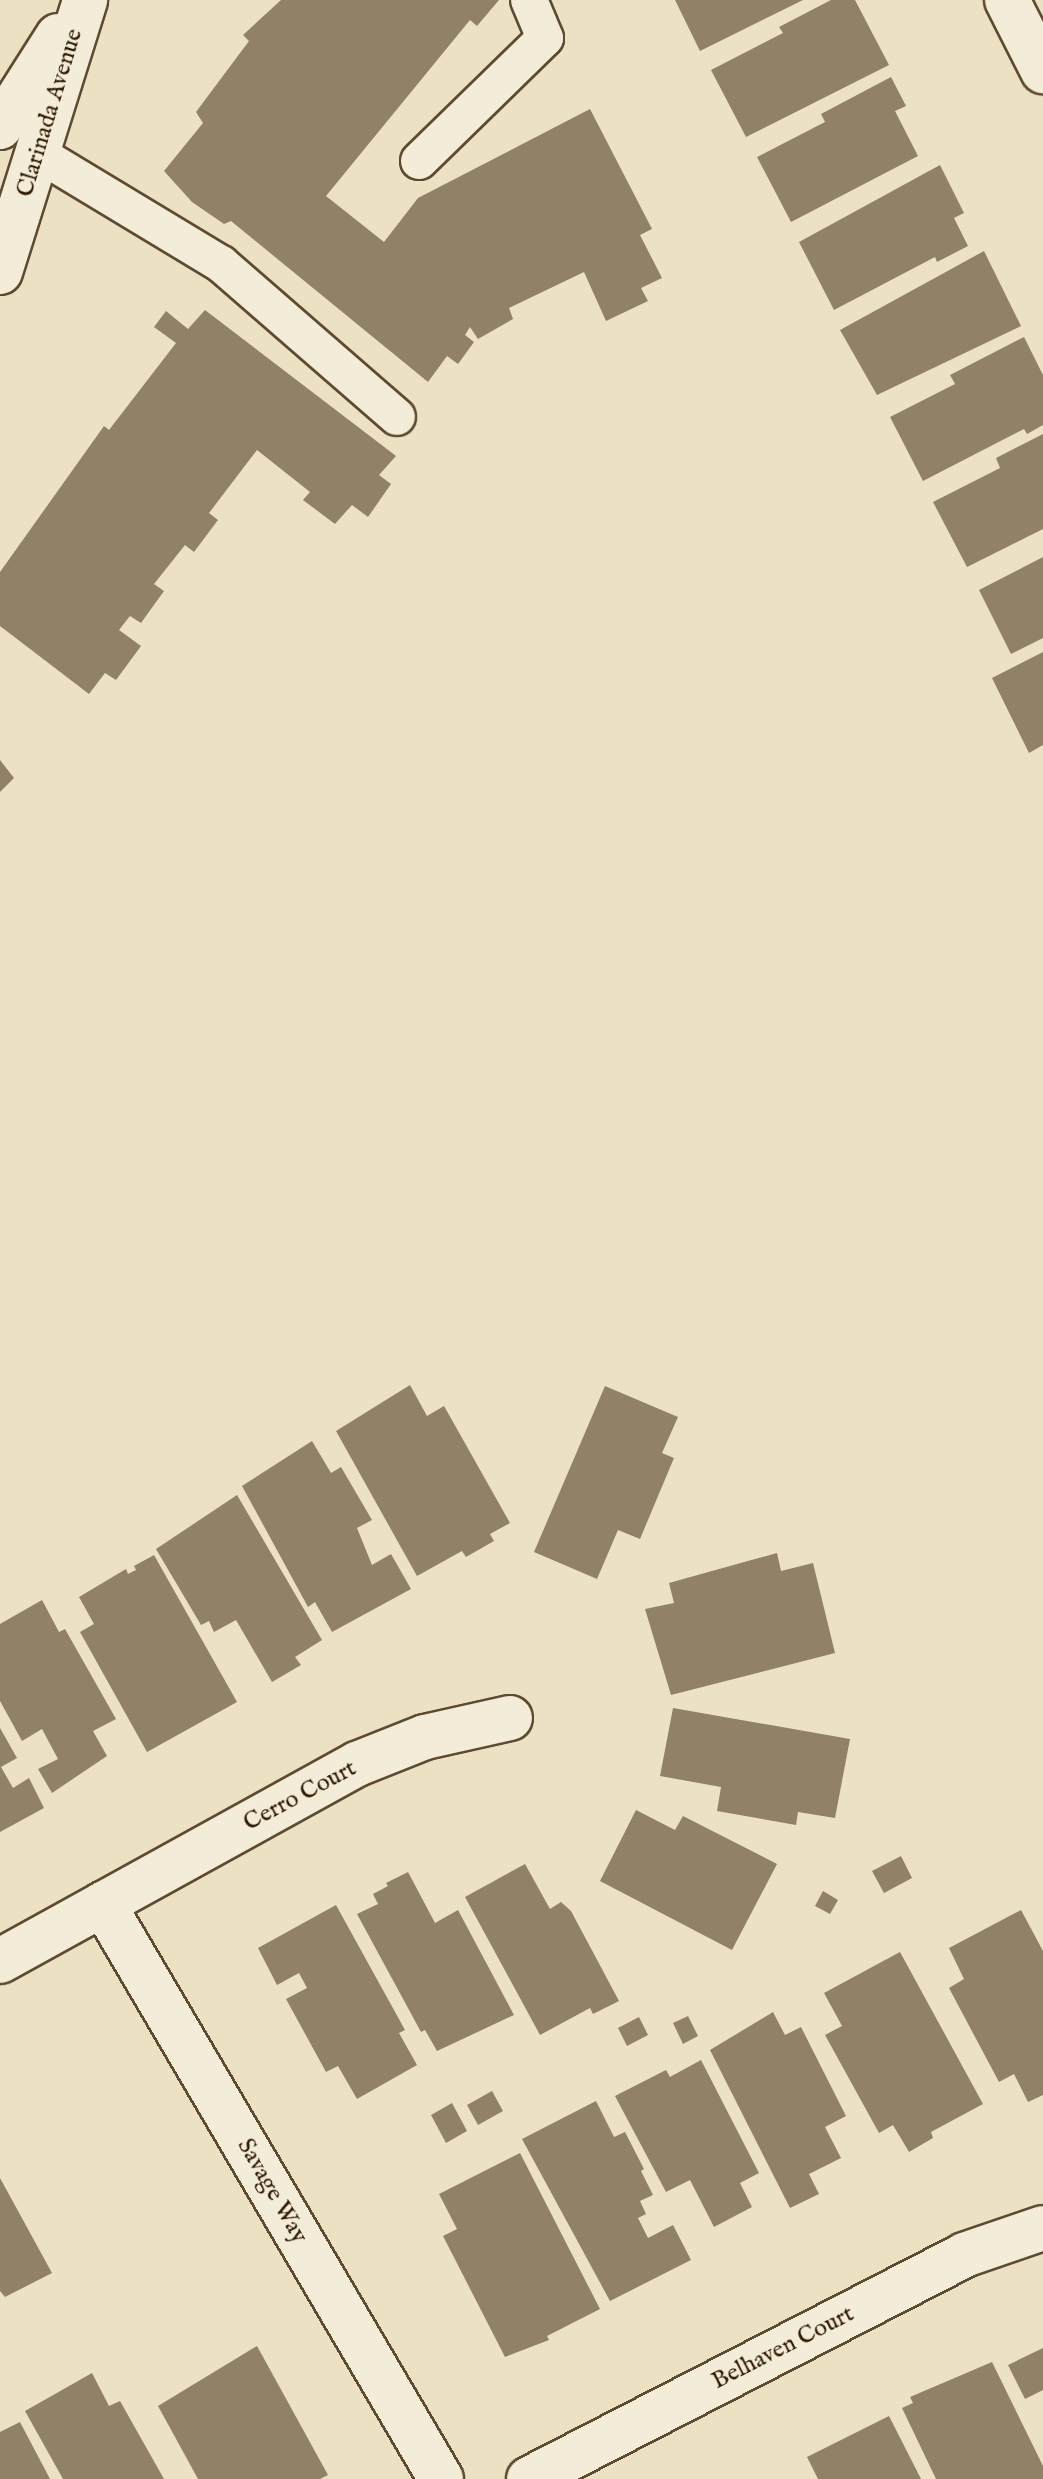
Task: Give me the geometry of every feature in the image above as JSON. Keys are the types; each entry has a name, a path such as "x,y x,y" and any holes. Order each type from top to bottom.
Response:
{"street":[{"name":"Clarinada Avenue","path":"0,127 83,0"},
{"name":"Clarinada Avenue","path":"0,272 83,0"},
{"path":"1007,0 1043,71"},
{"name":"Cerro Court","path":"0,1961 357,1764 425,1737 510,1718"},
{"name":"Savage Way","path":"103,1904 441,2479"},
{"name":"Belhaven Court","path":"529,2479 964,2255 1043,2228"}],"lane":[{"path":"419,161 545,38 529,0"},
{"path":"37,153 221,264 397,417"}],"building":[{"path":"281,0 499,0 477,26 470,20 326,196 384,242 418,198 590,109 652,229 640,235 662,278 641,288 648,301 606,321 584,272 509,308 513,319 478,339 470,327 465,335 474,342 458,364 447,356 428,382 231,221 224,224 192,202 164,171 203,123 196,112 249,41 243,35"},
{"path":"675,0 803,0 700,51"},
{"path":"831,0 855,0 889,65 746,137 711,70 783,33 779,27"},
{"path":"891,77 906,106 895,111 918,156 791,222 757,157 825,122 821,114"},
{"path":"940,165 964,213 954,218 968,246 937,262 935,257 834,310 799,242"},
{"path":"984,251 1021,326 877,395 840,330"},
{"path":"205,310 396,456 379,475 391,484 368,517 352,505 335,524 303,500 310,492 257,450 209,513 218,520 194,552 185,545 154,584 164,591 141,623 130,616 119,630 141,646 116,680 105,673 89,694 0,626 0,572 104,426 109,430 176,343 154,327 166,311 188,329"},
{"path":"1024,337 1043,375 1043,425 1027,434 1024,429 923,481 890,417 955,384 950,375"},
{"path":"1043,434 1043,529 967,567 933,502 1000,468 996,458"},
{"path":"1043,557 1043,638 1011,654 979,590"},
{"path":"1043,652 1043,745 1029,753 992,678"},
{"path":"0,760 14,778 0,792"},
{"path":"410,1385 427,1416 444,1406 510,1523 490,1534 494,1541 466,1557 462,1551 417,1576 336,1431"},
{"path":"605,1386 678,1417 662,1453 674,1458 640,1539 618,1530 597,1579 534,1552"},
{"path":"312,1441 331,1473 341,1467 372,1520 357,1528 372,1565 391,1554 411,1589 332,1632 315,1602 308,1607 242,1486"},
{"path":"237,1495 322,1640 295,1657 301,1665 272,1682 236,1620 214,1632 209,1621 201,1625 156,1549"},
{"path":"777,1553 781,1571 813,1563 835,1653 671,1695 645,1609 674,1603 669,1583"},
{"path":"154,1555 237,1702 147,1752 80,1632 94,1624 79,1597 126,1569 128,1574 136,1570 134,1566"},
{"path":"42,1600 59,1632 65,1629 116,1719 93,1731 107,1756 52,1793 38,1769 58,1759 42,1729 22,1741 0,1701 0,1624"},
{"path":"673,1708 850,1739 835,1818 798,1812 796,1825 717,1811 721,1787 660,1776"},
{"path":"0,1728 17,1758 1,1767 13,1788 29,1778 44,1808 0,1832"},
{"path":"636,1810 675,1830 683,1816 777,1864 732,1950 600,1881"},
{"path":"901,1856 912,1878 884,1893 872,1871"},
{"path":"525,1864 550,1909 561,1902 571,1911 619,2001 593,2014 590,2008 540,2035 465,1897"},
{"path":"408,1872 435,1923 458,1910 514,2015 437,2051 425,2030 421,2032 357,1914 378,1904 373,1894"},
{"path":"823,1891 838,1900 830,1914 815,1906"},
{"path":"336,1905 405,2030 399,2033 417,2065 357,2099 338,2066 326,2072 286,1999 307,1988 299,1973 277,1985 258,1948"},
{"path":"1021,1910 1043,1951 1043,2095 1028,2102 1014,2074 999,2082 949,1988 964,1979 949,1948"},
{"path":"900,1952 983,2104 931,2132 933,2138 909,2152 893,2125 879,2133 825,2035 842,2026 824,1993"},
{"path":"773,2012 785,2035 801,2027 846,2116 825,2127 841,2158 809,2174 819,2194 790,2208 710,2050"},
{"path":"688,2016 698,2036 683,2044 673,2023"},
{"path":"639,2017 648,2035 627,2046 618,2028"},
{"path":"701,2060 759,2173 740,2183 752,2207 714,2227 690,2180 666,2192 615,2096 666,2070 670,2077"},
{"path":"492,2091 503,2111 478,2125 467,2105"},
{"path":"596,2101 614,2137 625,2132 644,2169 641,2171 653,2195 640,2201 646,2214 638,2218 648,2238 673,2225 691,2260 610,2301 522,2139"},
{"path":"452,2103 467,2131 446,2143 431,2115"},
{"path":"520,2153 600,2309 547,2336 549,2340 505,2357 443,2236 457,2229 439,2194"},
{"path":"0,2178 52,2273 5,2297 0,2291"},
{"path":"257,2346 328,2475 320,2479 198,2479 158,2406"},
{"path":"1043,2348 1043,2390 1025,2399 1008,2365"},
{"path":"992,2362 1043,2466 1043,2479 936,2479 902,2408 913,2403 910,2397"},
{"path":"92,2373 109,2406 120,2401 164,2479 63,2479 25,2411"},
{"path":"889,2416 921,2479 818,2479 807,2457"},
{"path":"20,2422 50,2479 0,2479 0,2432"}]}
